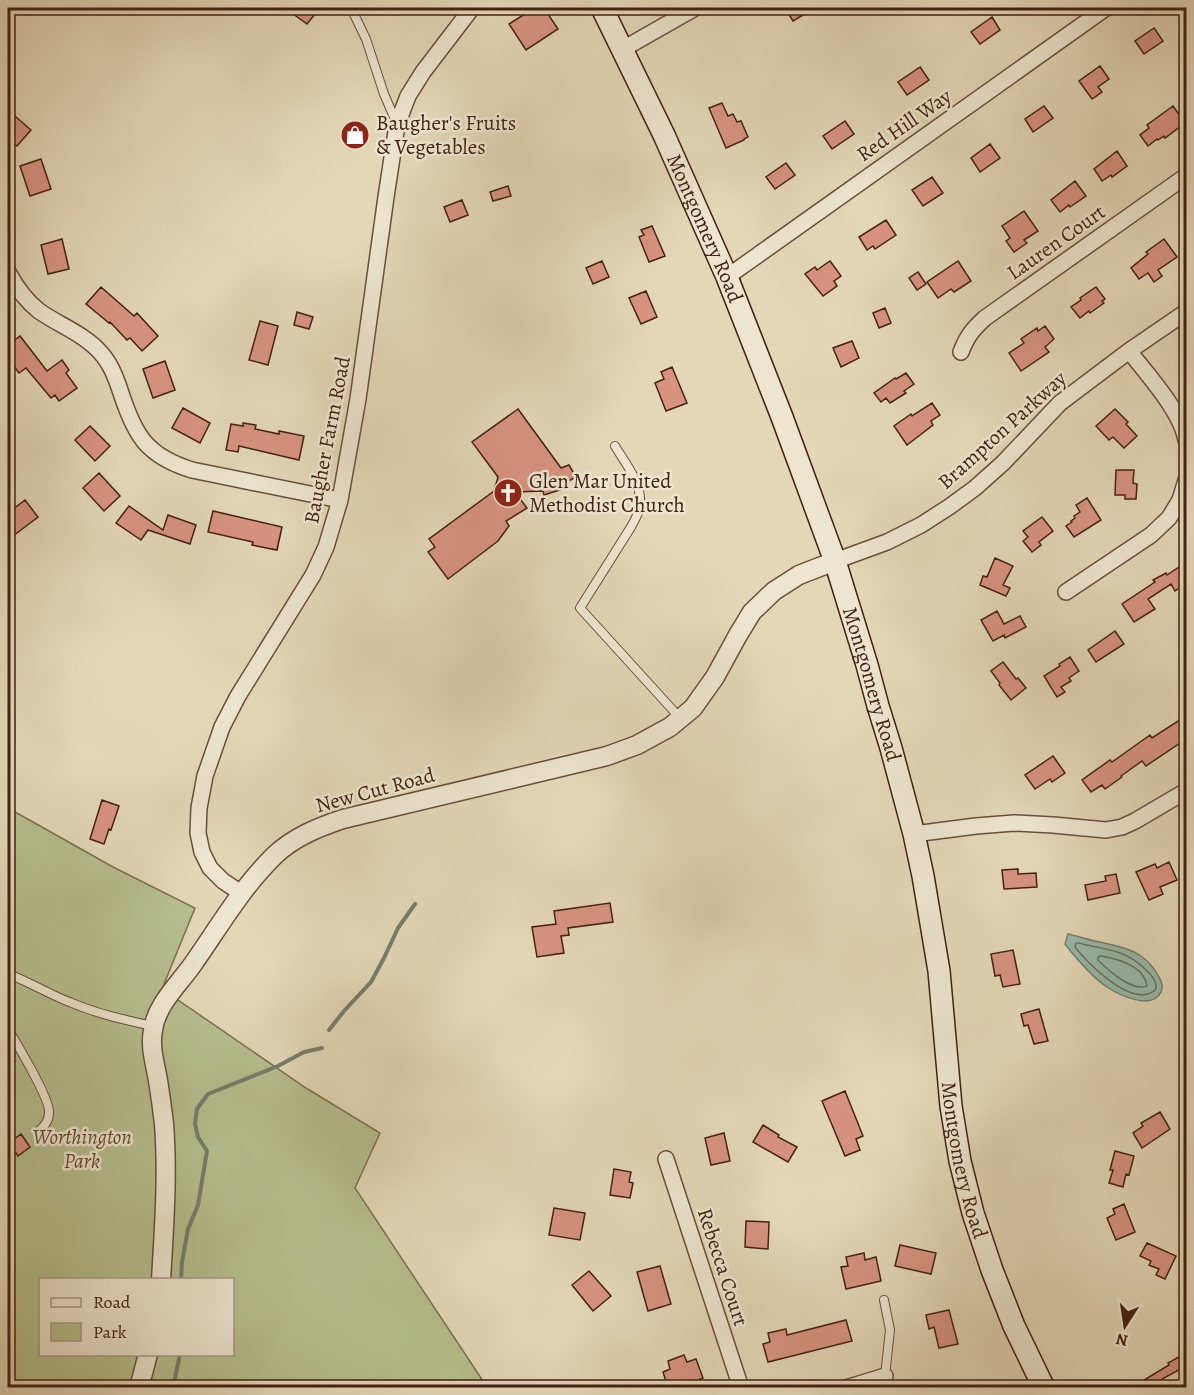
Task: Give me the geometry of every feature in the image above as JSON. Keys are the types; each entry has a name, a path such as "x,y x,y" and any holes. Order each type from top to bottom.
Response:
{"main road":[{"name":"Montgomery Road","path":"602,8 664,135 727,277 835,561 867,665 914,834 939,971 947,1071 960,1161 973,1213 1014,1326 1044,1388"}],"street":[{"name":"Baugher Farm Road","path":"241,893 223,881 210,868 202,852 198,833 199,808 205,776 222,728 238,696 313,575 326,547 340,500 358,399 397,125 408,96 423,72 472,8"},
{"path":"623,49 695,8"},
{"name":"Red Hill Way","path":"727,277 1106,8"},
{"name":"Lauren Court","path":"961,352 966,338 986,318 1186,176"},
{"path":"8,272 15,287 26,299 100,351 115,374 131,421 139,436 162,458 192,470 340,500"},
{"name":"Brampton Parkway","path":"835,561 887,542 950,507 1003,463 1060,402 1186,312"},
{"path":"1129,351 1171,407 1185,433 1186,440"},
{"path":"1066,592 1151,535 1169,518 1180,500 1186,480"},
{"name":"New Cut Road","path":"161,1278 165,1146 163,1115 151,1041 153,1026 162,1006 241,893 276,854 317,827 343,819 607,756 637,746 670,727 693,708 715,677 752,612 774,591 799,575 835,561"},
{"path":"914,834 1014,823 1106,830 1122,827 1135,821 1186,791"},
{"name":"Rebecca Court","path":"666,1159 741,1388"},
{"path":"139,1388 147,1356"},
{"path":"846,1388 885,1376"}],"lane":[{"path":"351,8 366,39 397,125"},
{"path":"615,446 637,483 640,504 631,527 580,608 680,718"},
{"path":"8,974 70,1003 153,1026"},
{"path":"8,1029 18,1044 50,1109 48,1122 39,1131"},
{"path":"884,1300 890,1330 885,1376"}],"green space":[{"name":"Worthington Park","path":"8,808 113,867 195,908 162,989 306,1088 380,1133 355,1188 487,1387 8,1387"}],"water":[{"path":"1068,934 1139,954 1152,966 1161,981 1162,990 1157,998 1135,1000 1101,983 1065,944"}],"building":[{"path":"285,8 320,8 307,24"},
{"path":"534,8 544,8 558,29 526,50 509,24"},
{"path":"785,8 815,8 793,21"},
{"path":"992,17 1000,30 980,44 971,32"},
{"path":"1154,28 1163,41 1144,54 1135,41"},
{"path":"1100,66 1109,79 1098,87 1102,92 1092,99 1079,81"},
{"path":"920,67 929,80 907,95 898,82"},
{"path":"722,103 728,116 733,114 737,122 741,121 748,137 726,148 709,108"},
{"path":"1044,106 1053,118 1033,132 1025,119"},
{"path":"1173,106 1185,123 1165,138 1164,136 1157,139 1148,146 1140,135 1149,128 1147,125"},
{"path":"8,110 31,130 17,146 8,138"},
{"path":"845,121 854,134 832,149 823,136"},
{"name":"Baugher's Fruits & Vegetables","path":"351,123 361,124 358,148 348,147"},
{"path":"990,144 1000,158 980,172 971,158"},
{"path":"1117,151 1127,166 1102,181 1094,169"},
{"path":"41,159 51,189 30,196 20,166"},
{"path":"786,163 795,175 775,189 766,177"},
{"path":"932,177 943,193 923,206 912,190"},
{"path":"1075,181 1086,196 1060,212 1051,200"},
{"path":"508,186 511,196 493,201 490,192"},
{"path":"462,200 468,215 450,222 444,207"},
{"path":"1024,211 1038,231 1024,240 1027,243 1014,252 1006,241 1010,238 1002,226"},
{"path":"886,220 896,235 875,249 873,246 867,250 859,237"},
{"path":"652,226 665,256 649,262 639,237 644,235 641,230"},
{"path":"62,239 69,269 48,274 41,245"},
{"path":"1164,239 1177,257 1158,270 1162,276 1154,282 1148,273 1139,279 1131,268 1148,254 1146,252"},
{"path":"602,261 609,277 593,284 586,268"},
{"path":"830,261 841,276 834,281 837,286 823,296 805,274 815,267 817,270"},
{"path":"958,261 971,281 954,292 951,289 938,298 927,282"},
{"path":"918,272 926,284 917,290 909,278"},
{"path":"101,287 134,316 137,313 158,336 142,351 130,338 127,340 110,322 86,304"},
{"path":"1096,287 1105,299 1102,301 1104,303 1080,318 1071,307"},
{"path":"646,291 657,317 641,324 629,298"},
{"path":"885,308 891,323 879,328 873,313"},
{"path":"297,312 313,317 309,329 294,325"},
{"path":"260,321 278,326 268,365 249,360"},
{"path":"1045,326 1054,339 1045,347 1049,352 1021,371 1009,353 1024,343 1021,339 1037,328 1038,331"},
{"path":"20,336 47,371 62,360 69,370 66,373 77,388 59,401 55,395 51,398 26,368 19,373 8,358 8,345"},
{"path":"852,341 859,358 841,367 833,348"},
{"path":"165,361 175,390 153,398 143,369"},
{"path":"672,367 687,403 666,411 655,383 664,379 661,372"},
{"path":"906,373 914,384 904,391 906,393 890,403 886,398 881,402 874,393"},
{"path":"932,403 940,415 931,421 933,425 907,445 894,426"},
{"path":"183,408 210,423 200,443 172,428"},
{"name":"Glen Mar United Methodist Church","path":"518,409 561,468 569,465 576,477 565,483 566,488 544,495 543,491 515,492 527,508 506,521 509,526 498,541 448,579 428,552 435,547 429,539 494,491 498,477 472,442"},
{"path":"1115,409 1128,422 1126,424 1137,436 1124,448 1113,437 1109,440 1096,426"},
{"path":"243,423 256,425 255,429 304,436 299,460 239,446 238,452 226,450 231,424 243,426"},
{"path":"90,426 110,446 95,461 75,440"},
{"path":"1116,470 1134,470 1133,483 1137,484 1136,499 1125,499 1125,495 1115,495"},
{"path":"99,473 120,496 104,511 83,488"},
{"path":"1087,498 1101,520 1074,537 1066,526 1080,512 1076,505"},
{"path":"25,500 38,517 13,536 8,528 8,513"},
{"path":"129,506 163,530 168,515 196,525 190,544 148,530 141,540 116,523"},
{"path":"213,511 282,527 277,550 208,532"},
{"path":"1042,517 1053,531 1039,542 1041,545 1032,552 1023,541 1028,537 1023,531"},
{"path":"995,558 1013,566 1003,585 1010,588 1006,596 980,585 983,576 987,577"},
{"path":"1179,567 1186,578 1186,583 1175,591 1171,584 1148,599 1155,609 1134,622 1122,604 1155,582 1153,580"},
{"path":"997,611 1004,624 1020,616 1026,627 1005,638 1004,635 993,641 981,620"},
{"path":"1115,631 1124,644 1096,662 1088,650"},
{"path":"1070,657 1079,671 1069,678 1071,681 1061,687 1065,692 1057,697 1044,676"},
{"path":"1003,662 1026,688 1011,700 991,671"},
{"path":"1186,716 1186,739 1146,766 1142,761 1105,789 1102,785 1091,792 1082,780 1150,735 1152,738"},
{"path":"1053,756 1065,773 1052,782 1050,779 1035,789 1025,775"},
{"path":"102,800 119,806 104,844 90,839"},
{"path":"1169,862 1177,880 1160,887 1163,894 1149,900 1136,872 1155,864 1157,868"},
{"path":"1018,869 1018,874 1036,873 1037,887 1004,889 1002,870"},
{"path":"1116,874 1120,893 1088,900 1085,885 1106,881 1105,876"},
{"path":"610,903 613,922 568,928 569,935 561,936 564,953 537,957 532,927 556,924 554,911"},
{"path":"1013,950 1020,984 1003,987 1000,975 995,976 991,954"},
{"path":"1039,1009 1048,1041 1034,1044 1028,1025 1024,1026 1021,1014"},
{"path":"845,1091 863,1136 856,1139 860,1150 845,1156 822,1101"},
{"path":"1160,1112 1170,1129 1142,1148 1133,1133 1143,1126 1141,1123"},
{"path":"763,1125 779,1135 778,1137 797,1147 788,1162 753,1142"},
{"path":"724,1133 730,1161 711,1165 705,1138"},
{"path":"21,1134 30,1147 18,1156 9,1143"},
{"path":"1115,1151 1134,1156 1123,1187 1109,1183"},
{"path":"614,1169 631,1172 629,1182 633,1183 630,1198 610,1195"},
{"path":"1124,1204 1135,1232 1116,1240 1107,1218 1115,1214 1113,1209"},
{"path":"554,1208 585,1213 580,1240 549,1235"},
{"path":"746,1221 769,1222 768,1249 745,1247"},
{"path":"1147,1243 1176,1256 1165,1279 1156,1275 1159,1269 1149,1265 1151,1261 1140,1256"},
{"path":"900,1245 936,1253 931,1274 895,1266"},
{"path":"864,1253 865,1260 876,1257 881,1281 846,1289 841,1267 848,1266 846,1257"},
{"path":"660,1266 671,1304 648,1311 637,1272"},
{"path":"589,1271 611,1296 593,1311 572,1285"},
{"path":"949,1310 958,1344 939,1348 934,1327 929,1329 926,1315"},
{"path":"846,1320 852,1341 768,1362 763,1344 770,1342 768,1333 786,1329 787,1335"},
{"path":"1186,1353 1186,1366 1162,1379 1163,1381 1153,1388 1131,1388 1169,1365 1168,1363"},
{"path":"684,1355 687,1362 696,1359 703,1378 678,1388 668,1388 663,1372 670,1369 668,1361"}],"waterway":[{"path":"329,1030 371,982 398,928 415,904"},
{"path":"181,1278 188,1229 198,1205 207,1151 198,1137 195,1124 197,1109 208,1094 278,1066 304,1052 322,1048"},
{"path":"173,1388 180,1356"}],"place":[{"name":"Baugher's Fruits & Vegetables","path":"355,135"},
{"name":"Glen Mar United Methodist Church","path":"508,493"}]}
